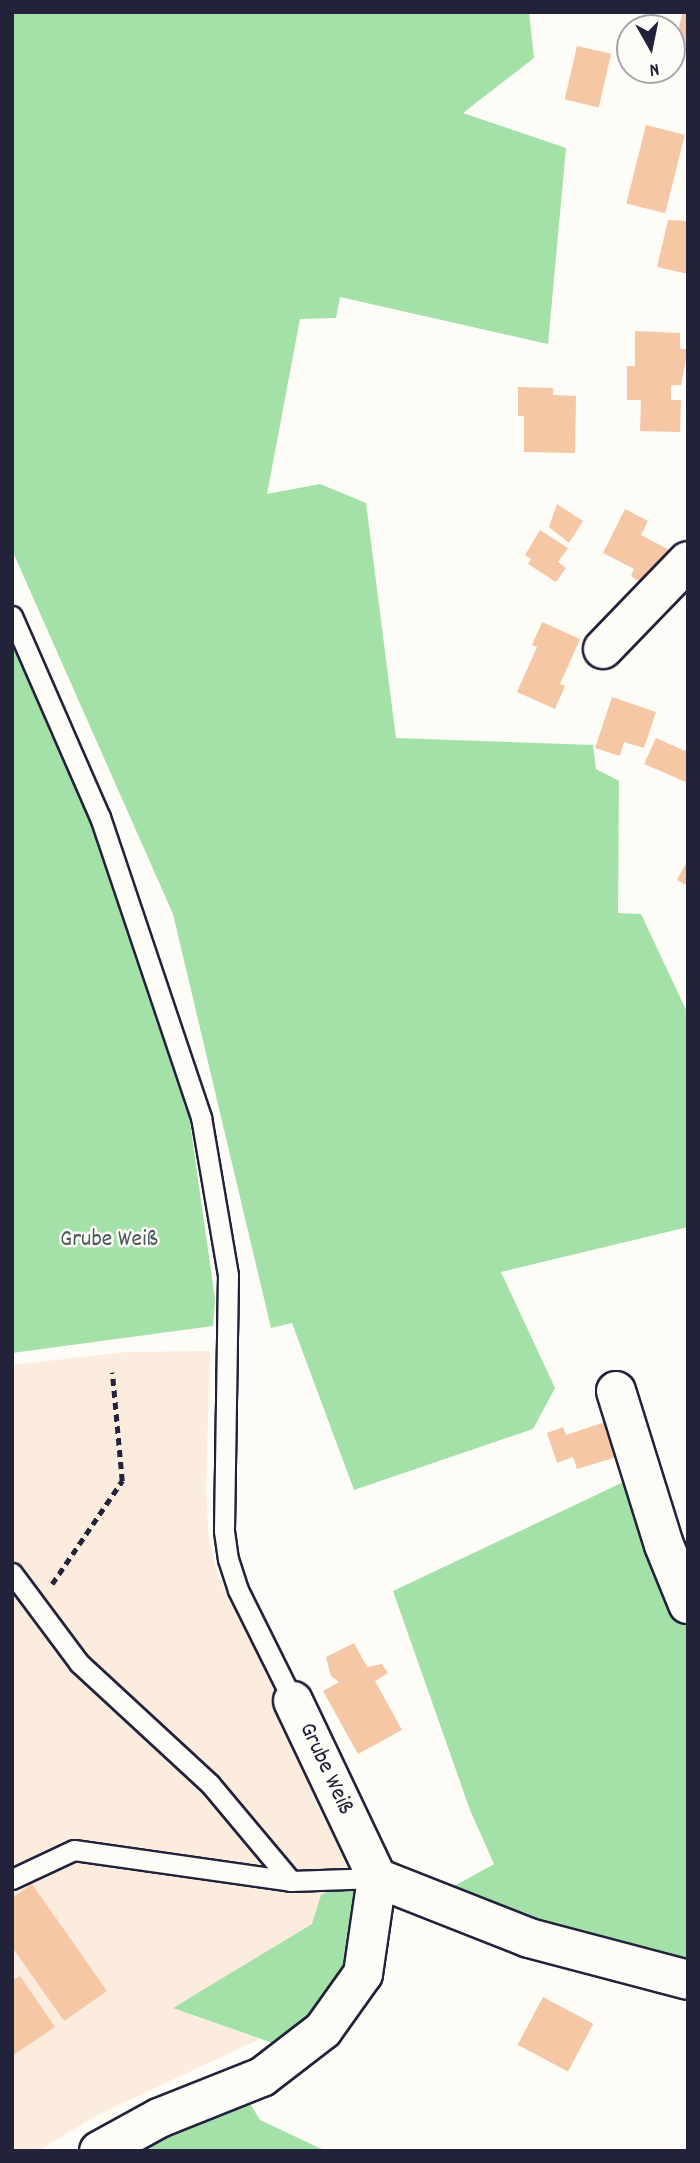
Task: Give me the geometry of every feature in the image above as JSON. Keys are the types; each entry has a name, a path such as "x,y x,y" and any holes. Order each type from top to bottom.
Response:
{"street":[{"path":"603,649 688,561"},
{"path":"616,1391 664,1545 688,1604"},
{"name":"Grube Weiß","path":"293,1701 377,1878"},
{"path":"99,2151 159,2118 262,2077 323,2030 363,1974 377,1878 528,1938 688,1980"}],"lane":[{"name":"Grube Weiß","path":"12,616 100,817 201,1117 228,1275 224,1531 228,1559 237,1590 293,1701"},
{"path":"12,1573 79,1663 210,1784 291,1881"},
{"path":"12,1879 75,1850 291,1881 377,1878"}],"path":[{"path":"38,1605 122,1480 112,1372"}],"shaded area":[{"path":"210,1351 206,1489 209,1541 216,1570 361,1872 321,1895 313,1924 173,2008 260,2039 97,2115 38,2151 12,2151 12,1365 127,1352"}],"green space":[{"path":"12,12 529,12 534,58 463,113 566,148 548,344 340,297 336,318 300,319 267,494 320,484 366,503 396,738 593,745 596,769 619,781 618,913 641,914 688,1014 688,1227 501,1272 555,1388 533,1429 354,1490 292,1323 271,1328 173,914 12,550"},
{"name":"Grube Weiß","path":"12,648 22,659 87,810 158,1009 189,1116 215,1299 213,1326 12,1353"},
{"path":"632,1478 677,1611 688,1629 688,1966 573,1939 449,1889 494,1864 470,1810 393,1591"},
{"path":"361,1872 341,1974 324,2005 284,2047 173,2008 312,1924 321,1895"},
{"path":"246,2097 260,2120 326,2151 125,2151"}],"building":[{"path":"688,12 688,45 686,14 682,14"},
{"path":"577,46 611,54 599,107 565,100"},
{"path":"646,125 685,135 665,213 626,204"},
{"path":"668,220 688,221 688,274 657,267"},
{"path":"635,331 680,333 680,349 688,349 681,385 671,385 671,400 681,400 680,432 640,431 641,400 627,400 627,366 635,366"},
{"path":"518,387 553,388 553,395 576,396 575,453 524,452 524,416 518,416"},
{"path":"557,504 583,521 569,543 549,527"},
{"path":"625,509 648,521 641,535 677,554 647,587 631,576 634,569 603,553"},
{"path":"540,530 568,548 558,562 566,568 556,582 528,564 531,559 525,555"},
{"path":"542,622 580,639 560,684 565,686 555,709 517,692 537,647 532,645"},
{"path":"612,697 656,712 644,748 624,742 620,756 595,748"},
{"path":"656,738 685,751 688,746 688,783 644,764"},
{"path":"688,859 688,886 677,880"},
{"path":"611,1420 623,1455 577,1469 573,1457 557,1463 547,1433 563,1427 566,1435"},
{"path":"354,1643 367,1667 382,1664 388,1673 375,1681 402,1730 358,1754 323,1691 339,1682 331,1676 326,1657"},
{"path":"32,1884 107,1991 64,2021 12,1947 12,1898"},
{"path":"20,1976 55,2027 12,2056 12,1981"},
{"path":"543,1997 593,2024 568,2071 518,2045"}]}
